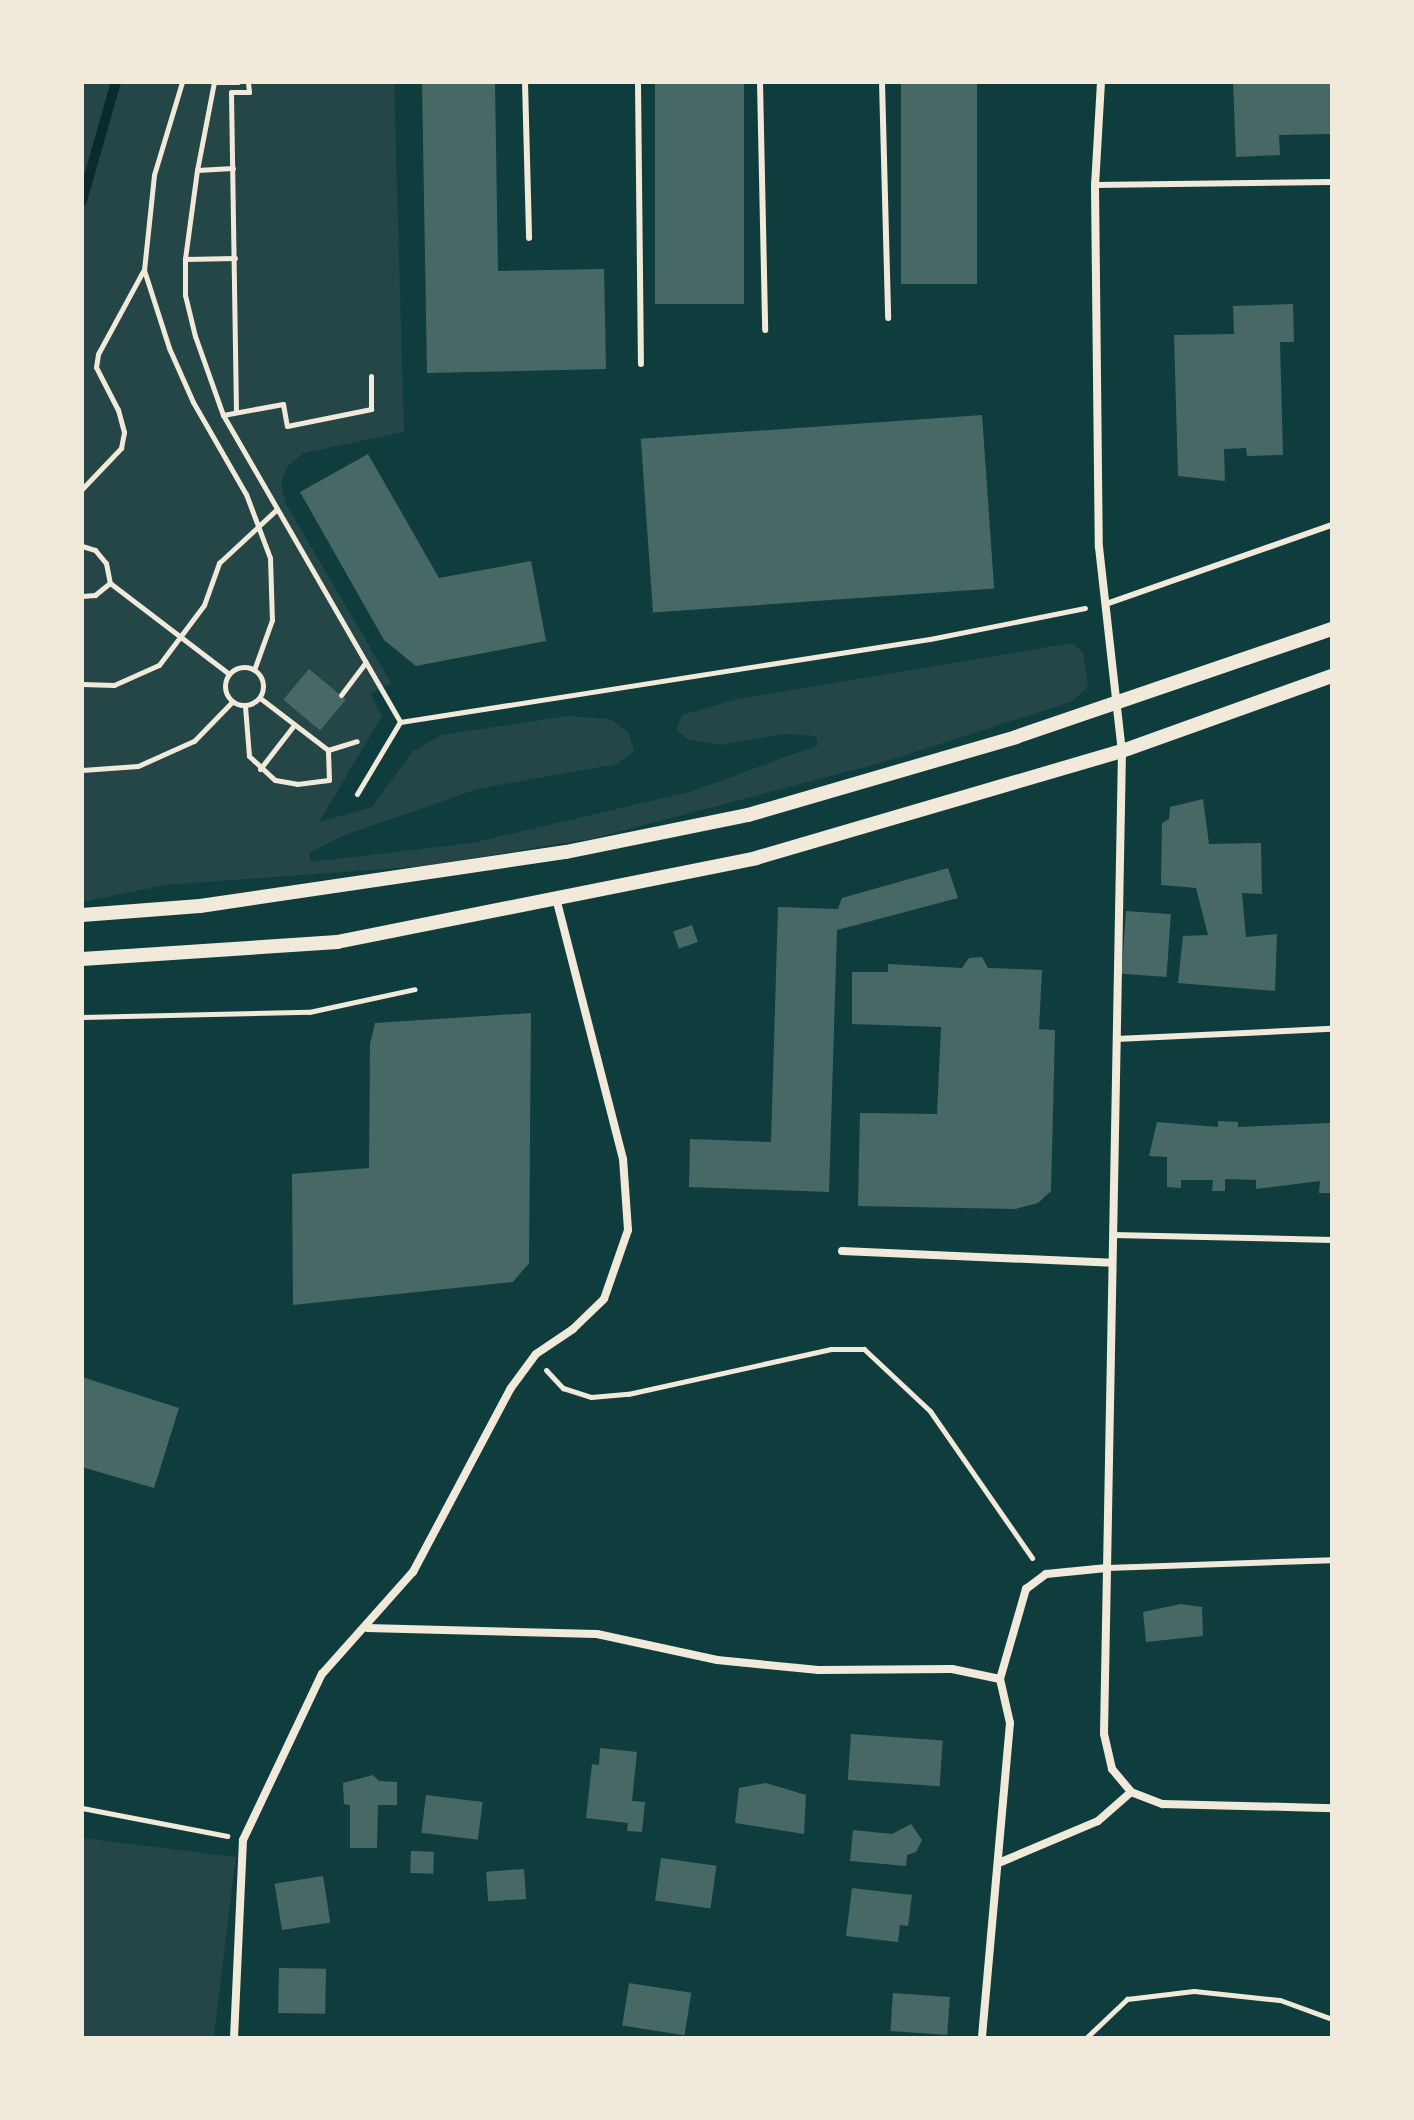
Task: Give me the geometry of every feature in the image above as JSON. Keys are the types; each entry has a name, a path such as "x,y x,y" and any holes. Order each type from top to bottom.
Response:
{"street":[{"path":"1101,82 1095,185 1099,547 1114,705 1122,751 1104,1734 1112,1769 1131,1792 1163,1804 1332,1808"},
{"path":"82,915 200,906 566,852 748,815 1114,705 1332,629"},
{"path":"82,959 337,942 557,902 756,858 1122,751 1332,676"},
{"path":"234,2038 243,1840 322,1674 367,1628 413,1572 511,1388 536,1354 573,1329 604,1299 628,1230 623,1159 557,902"},
{"path":"842,1251 1112,1263"},
{"path":"982,2038 1001,1862 1010,1723 1000,1679 1026,1589 1046,1574 1107,1568"},
{"path":"367,1628 597,1634 717,1660 819,1670 952,1669 1000,1679"},
{"path":"1001,1862 1098,1821 1131,1792"}],"lane":[{"path":"525,82 529,238"},
{"path":"638,82 641,364"},
{"path":"760,82 765,330"},
{"path":"882,82 888,318"},
{"path":"1095,185 1332,182"},
{"path":"1106,604 1332,525"},
{"path":"1116,1039 1332,1029"},
{"path":"1113,1235 1332,1240"},
{"path":"1107,1568 1332,1560"}],"path":[{"path":"182,82 154,175 144,270 154,310 193,402 259,524 274,586 272,620 254,670"},
{"path":"238,82 214,82 197,170 185,259 185,295 223,415 400,722"},
{"path":"236,412 231,92 249,92 248,82"},
{"path":"197,170 233,168"},
{"path":"185,259 235,258"},
{"path":"82,489 121,448 124,432 118,410 96,367 144,270"},
{"path":"223,415 283,404 287,426 371,409 371,376"},
{"path":"82,684 114,685 159,665 204,605 219,563 277,510"},
{"path":"82,546 95,550 106,563 110,583 184,635 229,674"},
{"path":"82,596 95,595 110,583"},
{"path":"400,722 930,639 1106,604"},
{"path":"341,695 366,662"},
{"path":"229,674 244,667 254,670 262,680 260,698"},
{"path":"229,674 225,692 232,702 245,706 260,698"},
{"path":"260,698 328,750"},
{"path":"82,770 138,766 194,741 232,702"},
{"path":"245,706 244,737 260,769 297,784 329,780 328,750"},
{"path":"357,794 400,722"},
{"path":"260,769 294,725"},
{"path":"328,750 357,741"},
{"path":"82,1017 309,1012 415,989"},
{"path":"536,1354 563,1388 591,1397 628,1394 831,1349 864,1349 930,1411 1046,1574"},
{"path":"82,1808 243,1840"},
{"path":"1086,2038 1127,1999 1194,1991 1280,2000 1332,2019"}],"shaded area":[{"path":"82,82 394,82 404,432 303,453 287,467 281,483 286,504 391,683 370,694 382,716 319,822 372,807 412,752 441,735 568,716 610,719 629,733 634,751 617,764 477,789 340,837 309,853 311,862 472,843 693,791 818,745 816,736 784,734 721,745 689,740 676,730 682,715 738,699 1071,643 1083,652 1088,687 1073,701 884,762 595,838 425,866 165,885 82,902"},
{"path":"82,1838 236,1857 214,2038 82,2038"}],"building":[{"path":"422,82 495,82 498,271 604,269 606,369 427,373"},
{"path":"655,82 744,82 744,304 655,304"},
{"path":"901,82 977,82 977,284 901,284"},
{"path":"1233,82 1332,82 1332,134 1279,135 1280,155 1236,157"},
{"path":"1293,304 1294,342 1280,342 1283,455 1247,456 1246,448 1224,449 1225,481 1178,476 1174,335 1234,334 1233,306"},
{"path":"982,415 994,589 653,612 641,439"},
{"path":"368,454 439,578 531,561 546,641 416,666 384,640 300,492"},
{"path":"309,669 346,700 320,730 283,700"},
{"path":"1203,799 1209,844 1261,843 1262,894 1242,893 1246,937 1277,934 1275,991 1178,983 1183,936 1208,935 1196,888 1161,885 1162,823 1169,819 1170,807"},
{"path":"948,868 958,898 837,930 829,1192 689,1187 690,1139 771,1142 778,907 838,909 842,898"},
{"path":"1126,911 1171,914 1166,977 1122,974"},
{"path":"692,925 698,942 679,949 673,932"},
{"path":"982,957 988,968 1042,970 1039,1029 1055,1030 1051,1191 1038,1203 1015,1209 858,1206 860,1113 937,1114 941,1027 852,1024 852,972 888,972 888,964 962,968 969,958"},
{"path":"531,1013 529,1263 513,1282 293,1305 292,1174 369,1168 370,1044 375,1023"},
{"path":"1218,1121 1238,1122 1238,1127 1330,1123 1332,1193 1319,1193 1320,1181 1256,1189 1256,1180 1225,1179 1225,1191 1212,1191 1213,1180 1181,1180 1181,1188 1167,1187 1167,1157 1149,1156 1157,1122 1218,1127"},
{"path":"82,1377 179,1408 154,1488 82,1467"},
{"path":"1181,1604 1202,1607 1203,1636 1146,1642 1143,1612"},
{"path":"851,1734 943,1740 940,1786 848,1780"},
{"path":"600,1748 637,1752 632,1801 645,1802 642,1832 627,1831 628,1823 586,1818 592,1764 599,1765"},
{"path":"373,1775 379,1781 397,1782 397,1805 378,1805 377,1848 350,1848 350,1805 344,1804 343,1783"},
{"path":"766,1783 806,1795 804,1834 735,1823 739,1788"},
{"path":"426,1795 483,1802 478,1840 421,1833"},
{"path":"911,1824 922,1840 916,1852 907,1855 906,1866 850,1861 853,1830 892,1834"},
{"path":"411,1851 434,1852 433,1874 410,1873"},
{"path":"661,1858 716,1866 710,1908 655,1901"},
{"path":"524,1869 526,1899 488,1902 486,1872"},
{"path":"323,1876 330,1922 282,1930 275,1884"},
{"path":"852,1888 912,1895 908,1926 900,1925 898,1942 846,1936"},
{"path":"279,1968 326,1969 325,2014 278,2013"},
{"path":"629,1983 691,1993 684,2035 622,2025"},
{"path":"893,1993 950,1997 947,2035 890,2031"}],"waterway":[{"path":"82,201 116,82"}]}
